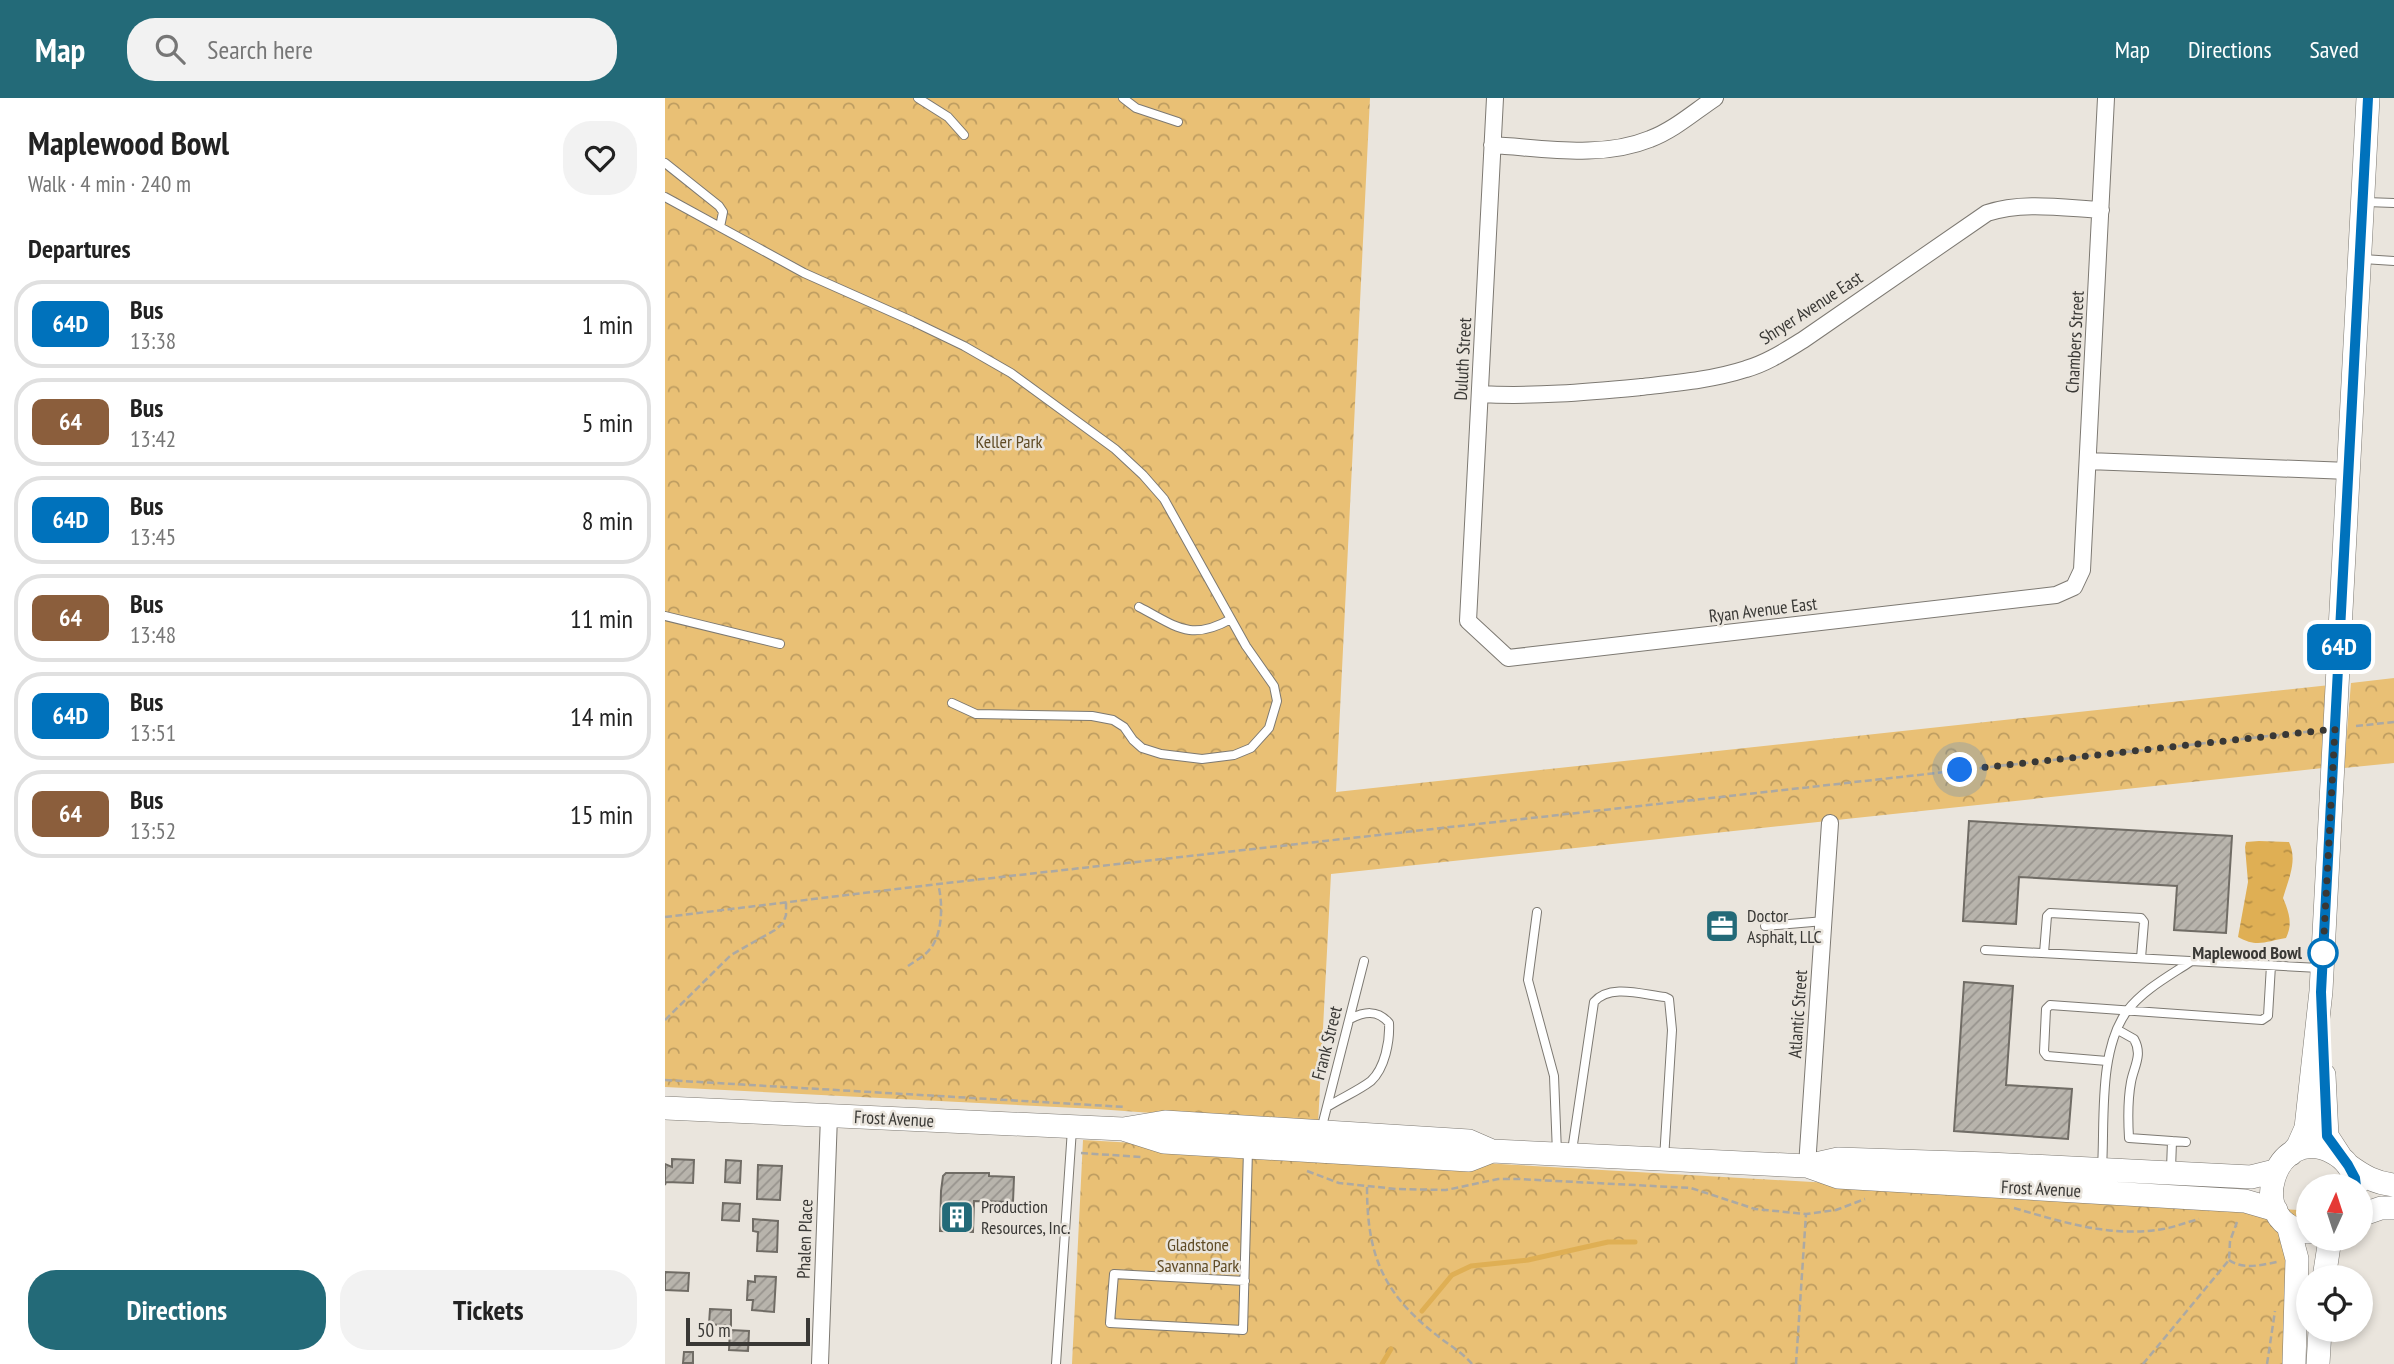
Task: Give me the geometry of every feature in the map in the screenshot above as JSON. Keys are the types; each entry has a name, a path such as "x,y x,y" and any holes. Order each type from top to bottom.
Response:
{"street":[{"name":"Duluth Street","path":"1468,621 1495,98"},
{"path":"1492,145 1591,150 1631,146 1675,126 1715,98"},
{"name":"Chambers Street","path":"2074,587 2082,570 2106,98"},
{"path":"2294,1364 2297,1259 2291,1222 2271,1197 2271,1184 2283,1162 2298,1146 2306,1128 2321,992 2368,98"},
{"name":"Shryer Avenue East","path":"1480,394 1544,396 1721,377 1776,357 1804,340 1987,213 2003,207 2019,206 2101,210"},
{"path":"2088,461 2349,471"},
{"name":"Ryan Avenue East","path":"1468,621 1508,658 2056,596 2074,587"},
{"name":"Atlantic Street","path":"1807,1166 1831,822"},
{"path":"2321,992 2327,1136 2348,1169 2381,1184 2394,1185"},
{"name":"Frost Avenue","path":"665,1108 1123,1129 1165,1122 1469,1141 1492,1151 1807,1166 1838,1159 2251,1177 2303,1149 2316,1147 2329,1150 2348,1169"},
{"name":"Phalen Place","path":"820,1364 829,1116"},
{"name":"Frost Avenue","path":"1123,1129 1164,1142 1469,1160 1492,1151"},
{"name":"Frost Avenue","path":"1807,1166 1838,1177 2245,1200 2291,1222"},
{"path":"2373,1211 2394,1208"},
{"path":"2318,1364 2319,1342"}],"lane":[{"path":"918,98 948,117 964,135"},
{"path":"1123,98 1136,108 1178,122"},
{"path":"665,163 719,206 723,212 720,227"},
{"path":"665,197 804,273 964,346 1011,373 1115,449 1164,499 1251,654 1274,686 1277,701 1269,728 1251,748 1234,755 1202,759 1161,754 1142,748 1114,720 1092,716 977,714 952,703"},
{"path":"2363,202 2394,203"},
{"path":"2360,258 2394,261"},
{"path":"1139,607 1191,631 1213,629 1231,619"},
{"path":"665,616 780,645"},
{"path":"1537,912 1528,980 1554,1076 1564,1154"},
{"path":"2044,953 2047,916 2050,913 2141,918 2144,922 2141,958"},
{"path":"1765,926 1824,921"},
{"path":"1986,950 2322,968"},
{"name":"Frank Street","path":"1320,1132 1364,961"},
{"path":"2102,1170 2107,1060 2117,1030 2128,1011 2149,990 2190,962"},
{"path":"2107,1060 2047,1056 2044,1052 2046,1009 2050,1005 2265,1019 2268,1016 2271,965"},
{"path":"1564,1154 1594,1002 1604,993 1616,991 1668,999 1672,1030 1664,1159"},
{"path":"1327,1107 1371,1080 1378,1072 1387,1045 1389,1023 1383,1015 1361,1013 1350,1020"},
{"path":"2117,1030 2134,1039 2139,1050 2131,1082 2129,1138 2186,1142"},
{"path":"1056,1364 1072,1126"},
{"path":"2171,1173 2172,1141"},
{"path":"1245,1280 1114,1274 1110,1323 1243,1330 1245,1280 1248,1147"}],"path":[{"path":"665,917 938,884 2394,722"},
{"path":"908,966 931,949 938,931 941,895 938,884"},
{"path":"665,1020 731,955 783,923 786,902"},
{"path":"665,1080 1136,1108"},
{"path":"1071,1153 1152,1157"},
{"path":"1303,1170 1339,1182 1396,1189 1446,1189 1498,1179 1692,1188 1755,1209 1806,1214 1836,1210 1871,1197"},
{"path":"1367,1186 1367,1217 1374,1256 1383,1275 1412,1314 1472,1364"},
{"path":"2014,1208 2079,1227 2124,1231 2165,1229 2205,1217"},
{"path":"1797,1364 1806,1214"},
{"path":"2143,1364 2229,1260 2230,1241 2238,1217"},
{"path":"2229,1260 2240,1265 2255,1266 2278,1262"},
{"path":"2267,1364 2275,1310"}],"green space":[{"name":"Keller Park","path":"665,98 1370,98 1336,792 2330,685 2323,768 1331,874 1318,1125 1097,1109 665,1087"},
{"path":"2394,678 2394,763 2344,768 2351,683"},
{"name":"Gladstone Savanna Park","path":"1083,1140 2296,1210 2292,1364 1072,1364"}],"water":[{"path":"2246,842 2289,842 2293,856 2283,898 2289,918 2286,938 2257,943 2238,937 2248,882"}],"building":[{"path":"1969,821 2232,836 2226,933 2174,930 2177,886 2019,877 2016,924 1963,921"},
{"path":"1964,982 2013,986 2006,1085 2072,1089 2068,1139 1954,1131"},
{"path":"672,1159 694,1160 693,1183 666,1182 665,1185 665,1164 672,1167"},
{"path":"726,1160 741,1161 740,1183 725,1182"},
{"path":"758,1165 782,1166 780,1200 757,1199"},
{"name":"Production Resources, Inc.","path":"946,1173 989,1173 989,1176 1014,1177 1013,1202 974,1201 973,1232 940,1231 941,1191"},
{"path":"723,1203 740,1204 739,1221 722,1220"},
{"path":"753,1219 778,1221 777,1252 757,1251 758,1232 753,1231"},
{"path":"665,1272 689,1273 688,1291 665,1290"},
{"path":"755,1276 776,1277 774,1312 752,1310 753,1300 747,1300 748,1281 755,1282"},
{"path":"710,1309 731,1310 731,1326 709,1324"},
{"path":"730,1330 749,1331 748,1351 729,1350"},
{"path":"684,1352 693,1352 693,1363 683,1363"}],"waterway":[{"path":"1422,1311 1452,1275 1471,1266 1528,1260 1608,1242 1635,1242"},
{"path":"1382,1364 1391,1349"}],"bus line":[{"name":"64D","path":"2353,1174 2327,1136 2321,992 2368,98"}],"place":[{"name":"Doctor Asphalt, LLC","path":"1722,926"},
{"name":"Maplewood Bowl","path":"2323,953"},
{"name":"Production Resources, Inc.","path":"957,1217"}],"route":[{"path":"1960,770 2335,729 2323,953"}]}
